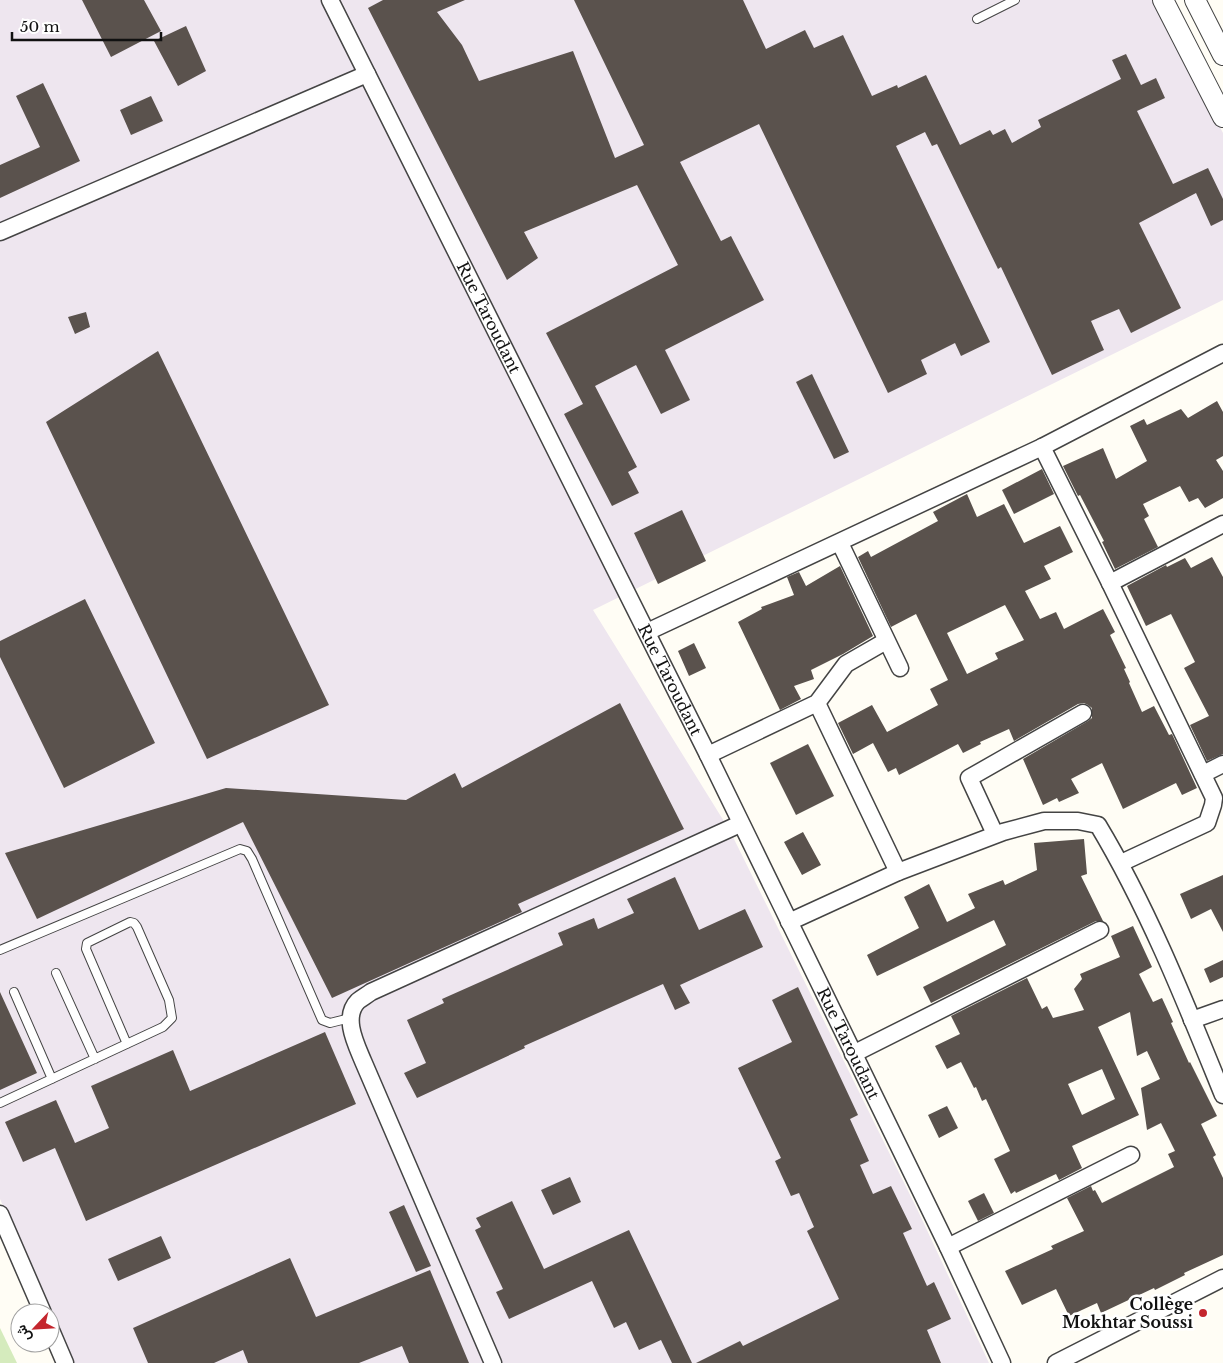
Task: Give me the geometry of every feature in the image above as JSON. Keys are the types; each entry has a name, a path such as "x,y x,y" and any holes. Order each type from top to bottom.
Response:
{"street":[{"name":"Rue Taroudant","path":"330,0 708,755 948,1247 1002,1363"},
{"path":"1163,0 1223,116"},
{"path":"1195,0 1223,55"},
{"path":"0,232 367,74"},
{"path":"647,632 1042,447 1223,353"},
{"path":"1042,447 1223,814"},
{"path":"1110,583 1223,524"},
{"path":"840,543 900,668"},
{"path":"708,755 817,703 846,664 886,641"},
{"path":"817,703 898,872"},
{"path":"995,834 969,778 1084,713"},
{"path":"1203,774 1223,764"},
{"path":"1121,863 1206,823 1214,798"},
{"path":"789,922 898,872 995,834 1044,821 1078,821 1098,825 1121,863 1192,1020 1223,1095"},
{"path":"493,1363 363,1061 352,1031 350,1018 353,1007 371,992 740,824"},
{"path":"853,1054 1100,930"},
{"path":"1192,1020 1223,1009"},
{"path":"948,1247 1131,1155"},
{"path":"0,1214 39,1303"},
{"path":"1056,1363 1223,1278"},
{"path":"60,1351 65,1363"}],"lane":[{"path":"977,19 1015,0"},
{"path":"0,950 240,849 247,851 252,859 322,1020 330,1023 350,1018"},
{"path":"0,1103 95,1059 127,1044 163,1027 172,1018 169,1000 137,927 134,923 130,922 87,943 86,949 127,1044"},
{"path":"56,973 95,1059"},
{"path":"14,992 52,1079"}],"shaded area":[{"path":"0,0 1155,0 1223,133 1223,300 593,610 730,831 919,1213 989,1363 72,1363 60,1336 60,1303 46,1303 0,1199"}],"green space":[{"path":"0,1328 10,1349 10,1353 12,1353 17,1363 0,1363"}],"building":[{"path":"82,0 144,0 161,31 111,57"},
{"path":"383,0 465,0 437,12 462,45 479,81 573,51 615,158 644,145 574,0 743,0 766,49 805,30 814,48 843,35 872,96 897,85 898,88 926,75 960,145 990,130 993,135 1005,129 1012,143 1041,127 1038,120 1121,79 1112,60 1126,54 1141,85 1156,78 1165,98 1137,111 1173,184 1208,168 1223,199 1223,220 1211,226 1196,193 1139,223 1181,308 1131,333 1119,309 1091,321 1104,350 1052,375 1001,267 998,269 937,144 932,146 925,132 896,146 990,342 961,356 955,343 921,360 927,374 888,393 759,124 680,162 721,241 731,236 764,300 665,350 690,400 661,414 636,365 595,386 637,467 628,472 639,493 612,506 564,414 583,404 546,333 678,265 637,185 524,232 538,258 507,280 368,8"},
{"path":"186,26 206,71 178,86 154,41"},
{"path":"43,83 80,161 0,198 0,165 40,147 16,96"},
{"path":"151,96 163,121 131,135 120,110"},
{"path":"86,312 90,327 75,334 68,317"},
{"path":"158,351 329,705 207,759 46,422"},
{"path":"812,374 849,452 834,459 796,382"},
{"path":"1217,401 1223,412 1223,456 1216,460 1223,471 1223,498 1205,508 1198,498 1189,502 1180,486 1143,504 1149,516 1144,519 1158,547 1115,569 1102,542 1104,541 1063,466 1103,448 1116,479 1147,461 1130,426 1144,419 1147,425 1181,409 1188,418"},
{"path":"1042,469 1054,494 1014,514 1002,490"},
{"path":"967,494 977,517 1004,504 1024,543 1060,526 1073,552 1044,566 1051,579 1025,591 1040,619 1056,612 1064,629 1103,609 1115,632 1110,635 1126,668 1124,669 1129,683 1142,712 1154,706 1169,735 1172,734 1197,788 1182,795 1176,783 1123,809 1102,763 1071,779 1079,793 1059,802 1057,798 1043,805 1023,759 1092,718 1092,708 1084,703 1078,704 1014,741 1009,729 980,742 981,744 963,753 958,744 899,775 896,768 888,772 873,743 853,754 838,723 872,705 887,732 938,705 930,689 948,680 916,614 891,627 858,557 868,551 871,557 938,521 933,512","holes":["1005,605 1024,640 995,653 998,659 967,674 947,633"]},
{"path":"682,510 706,561 658,584 634,533"},
{"path":"1212,557 1223,577 1223,754 1207,761 1190,725 1209,716 1184,668 1195,662 1171,614 1146,626 1127,586 1166,565 1167,567 1185,558 1191,568"},
{"path":"840,566 873,636 811,670 814,679 794,686 801,699 780,710 738,622 762,609 761,607 794,595 787,577 799,572 806,586"},
{"path":"85,599 155,743 64,788 0,657 0,641"},
{"path":"694,643 706,668 689,676 678,651"},
{"path":"620,703 684,829 518,904 522,912 332,998 243,822 37,919 5,853 226,788 406,800 455,773 462,788"},
{"path":"808,744 834,796 796,815 770,763"},
{"path":"803,832 821,865 802,875 784,842"},
{"path":"1084,839 1087,874 1081,876 1103,921 1096,921 931,1003 923,987 1006,945 994,920 877,976 867,955 919,928 904,897 929,884 947,922 975,908 968,894 1003,880 1005,885 1037,870 1034,843"},
{"path":"1223,875 1223,932 1211,909 1191,919 1180,894"},
{"path":"675,877 699,930 745,909 763,947 680,985 690,1003 675,1010 663,984 524,1046 525,1048 417,1098 404,1073 426,1063 407,1020 444,1003 442,999 563,945 558,933 594,918 598,929 634,913 627,899"},
{"path":"1133,926 1152,967 1139,974 1153,1002 1162,998 1189,1063 1217,1116 1201,1124 1216,1155 1213,1157 1223,1178 1223,1255 1184,1273 1185,1275 1155,1290 1154,1288 1101,1313 1097,1303 1069,1316 1056,1289 1022,1305 1005,1271 1053,1249 1051,1246 1084,1231 1067,1198 1091,1186 1102,1203 1174,1167 1168,1154 1175,1151 1161,1123 1147,1130 1141,1088 1160,1079 1147,1051 1137,1056 1130,1012 1098,1027 1139,1115 1072,1146 1082,1168 1059,1180 1056,1174 1011,1194 994,1159 1010,1151 986,1099 982,1101 961,1062 947,1069 935,1046 960,1034 951,1016 1027,978 1042,1009 1047,1006 1053,1018 1084,1010 1074,989 1082,979 1080,974 1120,957 1111,936","holes":["1102,1069 1115,1099 1082,1115 1068,1084"]},
{"path":"1223,960 1223,977 1210,983 1204,969"},
{"path":"798,987 858,1115 850,1119 869,1161 860,1165 873,1194 891,1186 912,1229 903,1233 927,1286 934,1282 951,1319 927,1330 941,1363 696,1363 740,1341 743,1346 839,1299 807,1231 814,1227 799,1193 791,1196 775,1161 781,1158 738,1068 792,1042 772,1000"},
{"path":"0,992 37,1073 0,1090"},
{"path":"325,1032 356,1104 86,1221 55,1148 23,1162 5,1122 56,1100 75,1143 109,1128 91,1086 173,1050 190,1091"},
{"path":"947,1106 958,1128 939,1138 928,1115"},
{"path":"570,1177 581,1202 553,1215 541,1190"},
{"path":"984,1193 994,1213 978,1221 968,1201"},
{"path":"512,1201 544,1269 629,1230 692,1363 672,1363 661,1340 639,1350 626,1322 614,1328 592,1281 509,1319 496,1292 503,1289 475,1230 481,1227 476,1218"},
{"path":"404,1205 431,1266 416,1272 389,1212"},
{"path":"161,1236 171,1258 118,1281 108,1259"},
{"path":"290,1258 316,1317 430,1270 469,1363 409,1363 402,1346 359,1363 248,1363 243,1350 214,1363 148,1363 133,1328"}],"place":[{"name":"Collège Mokhtar Soussi","path":"1203,1313"}]}
